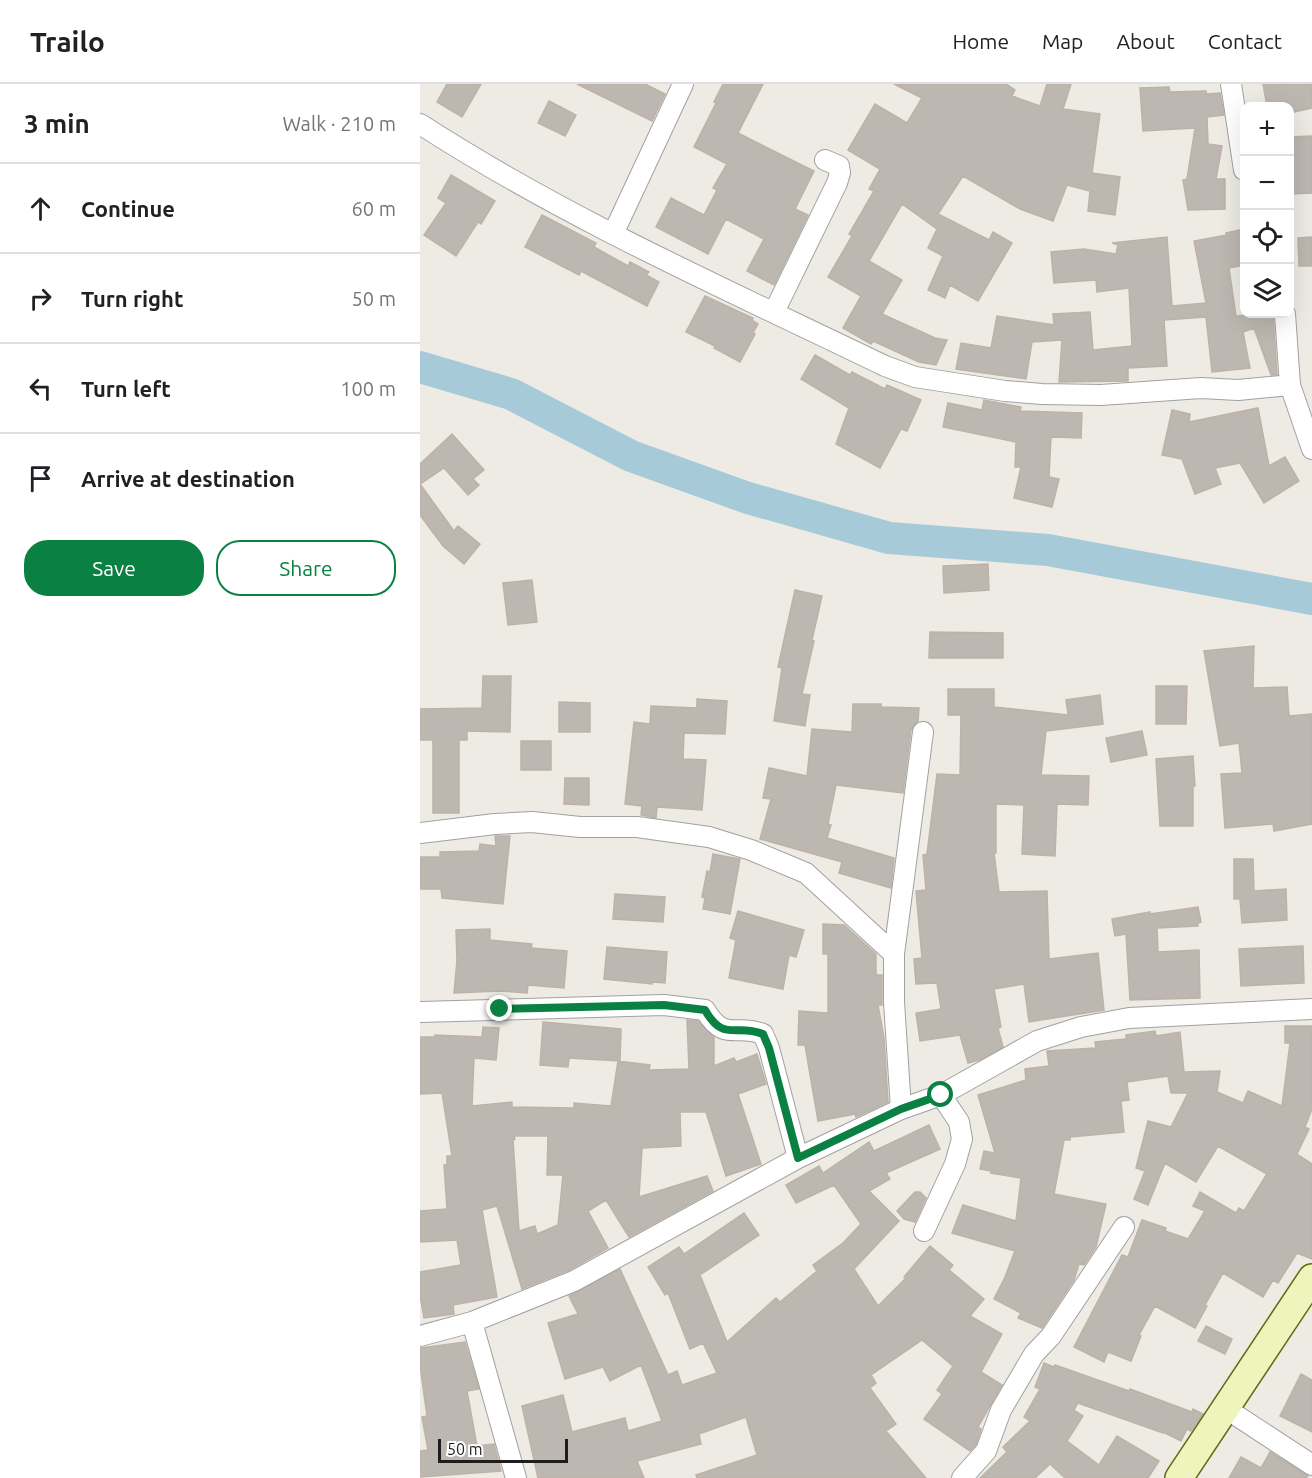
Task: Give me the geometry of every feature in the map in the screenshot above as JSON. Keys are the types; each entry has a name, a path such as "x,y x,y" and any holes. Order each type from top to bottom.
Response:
{"main road":[{"path":"1179,1478 1312,1278"}],"street":[{"path":"613,234 682,84"},
{"path":"1231,84 1243,156"},
{"path":"420,124 459,150 613,234 885,366 915,377 1005,391 1042,394 1101,395 1201,388 1238,390 1290,385"},
{"path":"774,312 837,183 840,173 839,166 825,160"},
{"path":"1285,318 1290,385 1312,449"},
{"path":"901,1109 894,1002 894,954 923,732"},
{"path":"420,833 532,822 580,827 637,827 709,837 751,850 806,873 894,954"},
{"path":"420,1012 664,1005 705,1010 717,1027 728,1031 752,1029 763,1034 769,1048 798,1158"},
{"path":"420,1336 472,1322 574,1281 798,1158 901,1109 941,1095 1037,1041 1082,1027 1129,1018 1312,1009"},
{"path":"924,1231 955,1164 962,1139 959,1122 941,1095"},
{"path":"962,1478 986,1451 1001,1410 1034,1354 1051,1336 1124,1227"},
{"path":"472,1322 516,1478"},
{"path":"1225,1408 1312,1465"}],"building":[{"path":"447,84 481,84 462,117 437,102"},
{"path":"577,84 645,84 665,94 652,121"},
{"path":"723,84 763,84 738,133 814,171 795,209 808,215 774,285 747,271 764,239 726,219 708,254 656,227 671,198 704,215 717,190 713,188 727,164 694,147"},
{"path":"894,84 1006,84 1015,90 1012,96 1040,106 1047,84 1071,84 1063,109 1100,114 1092,173 1120,177 1115,215 1088,211 1090,191 1067,185 1053,221 1020,209 963,176 938,214 989,240 993,232 1012,243 978,301 950,285 945,298 928,290 943,256 928,248 937,229 902,204 869,261 902,280 882,314 935,338 947,340 936,365 919,362 873,341 871,344 843,328 861,296 828,277 852,236 849,234 874,191 869,189 880,169 848,150 875,104 907,123 922,98"},
{"path":"1263,84 1312,84 1312,108 1294,112 1294,102 1266,102"},
{"path":"1169,87 1170,92 1220,93 1224,115 1207,117 1208,144 1222,146 1216,179 1225,179 1225,209 1188,210 1183,180 1187,179 1195,128 1143,131 1140,88"},
{"path":"549,101 576,115 565,136 538,123"},
{"path":"1312,136 1312,193 1294,194 1294,137"},
{"path":"451,175 495,201 481,224 478,222 456,256 424,235 446,203 438,198"},
{"path":"542,215 596,243 594,247 628,266 630,262 649,272 646,275 659,282 647,306 581,271 579,275 525,247"},
{"path":"1240,230 1240,266 1229,268 1236,316 1273,318 1277,374 1271,375 1254,328 1243,332 1250,368 1212,372 1206,317 1164,320 1167,366 1128,368 1128,381 1059,382 1062,340 1032,342 1026,379 956,369 961,343 991,348 997,316 1054,325 1053,314 1090,312 1093,350 1132,346 1129,288 1097,292 1096,280 1054,283 1051,252 1084,249 1116,254 1118,245 1112,243 1167,237 1172,306 1206,303 1194,241 1227,235 1226,233"},
{"path":"1312,237 1312,266 1299,266 1298,238"},
{"path":"705,296 753,318 752,320 758,324 740,362 714,348 715,346 686,332"},
{"path":"815,355 850,375 852,372 885,389 887,385 921,400 907,431 901,429 880,468 836,444 849,408 801,379"},
{"path":"984,400 1021,407 1020,411 1082,413 1081,438 1051,437 1049,477 1059,479 1052,507 1014,498 1021,467 1015,467 1016,442 943,427 948,403 982,410"},
{"path":"1258,408 1269,466 1285,457 1299,481 1264,503 1240,463 1215,468 1221,484 1195,494 1182,459 1162,455 1172,410 1190,414 1189,422"},
{"path":"452,434 484,470 473,479 479,485 468,495 444,468 420,484 420,464"},
{"path":"420,484 454,531 458,526 480,544 464,564 443,546 420,515"},
{"path":"988,564 989,590 944,593 943,566"},
{"path":"532,580 537,622 508,625 503,583"},
{"path":"795,590 822,596 802,694 810,695 805,726 774,721 782,668 778,667"},
{"path":"930,632 1003,633 1003,658 929,658"},
{"path":"1254,646 1253,688 1287,687 1289,716 1312,714 1312,824 1274,831 1273,824 1225,828 1221,774 1242,773 1239,743 1220,746 1204,651"},
{"path":"483,676 511,676 510,732 467,731 467,740 459,740 459,813 433,813 433,740 420,740 420,709 482,708"},
{"path":"1156,686 1187,686 1186,724 1156,724"},
{"path":"948,689 994,689 994,707 1068,715 1066,700 1100,695 1103,724 1046,731 1041,775 1089,776 1088,805 1057,804 1055,856 1022,854 1024,805 996,804 996,853 994,853 999,892 1047,891 1049,959 1098,953 1104,1010 1029,1022 1024,984 994,989 1001,1027 998,1028 1003,1047 979,1060 968,1063 960,1035 920,1041 916,1013 941,1009 937,983 916,984 914,959 922,958 916,891 926,890 923,855 927,854 937,774 960,775 961,715 948,715"},
{"path":"697,699 727,701 725,734 684,733 683,759 706,760 702,810 657,807 656,818 641,815 642,806 625,804 634,722 650,724 651,706 697,708"},
{"path":"559,702 590,703 590,732 559,732"},
{"path":"853,704 919,708 918,721 911,730 903,793 836,785 828,824 831,825 827,838 894,858 891,888 839,873 842,862 760,839 771,799 763,798 769,768 807,776 812,729 852,732"},
{"path":"1142,731 1147,755 1111,762 1106,738"},
{"path":"521,741 551,741 551,770 521,770"},
{"path":"1193,756 1195,786 1193,786 1193,826 1160,826 1156,759"},
{"path":"565,778 589,778 589,805 564,804"},
{"path":"495,836 510,836 503,904 442,898 441,889 420,889 420,857 440,857 440,852 479,851 480,844 496,846"},
{"path":"713,854 740,859 730,914 703,909 705,898 702,897"},
{"path":"1234,859 1253,859 1254,891 1286,889 1287,920 1242,923 1240,899 1234,899"},
{"path":"615,894 665,897 663,922 613,919"},
{"path":"1198,907 1201,922 1198,926 1157,928 1158,952 1199,950 1200,998 1130,1000 1126,934 1115,936 1112,919"},
{"path":"738,911 804,930 796,957 789,955 783,989 729,978 736,940 730,938"},
{"path":"823,924 844,925 876,954 876,975 882,975 882,1005 878,1005 884,1038 888,1102 856,1117 855,1114 818,1121 805,1045 798,1045 799,1011 828,1013 828,954 823,954"},
{"path":"490,929 490,940 532,944 531,948 567,951 564,988 528,985 527,993 501,991 454,993 457,960 456,930"},
{"path":"1303,946 1304,983 1241,986 1239,949"},
{"path":"607,947 667,952 665,983 652,982 652,984 604,979"},
{"path":"687,1020 698,1021 714,1037 714,1066 734,1058 736,1062 757,1054 766,1084 738,1094 761,1164 726,1176 706,1112 680,1112 681,1146 642,1148 639,1197 707,1176 713,1191 629,1237 606,1200 588,1211 608,1248 569,1270 522,1289 497,1206 482,1210 497,1297 453,1305 454,1314 424,1318 420,1295 420,1272 461,1265 457,1240 420,1242 420,1211 447,1209 444,1165 447,1165 447,1156 452,1156 442,1093 420,1094 420,1037 435,1037 435,1035 482,1037 483,1027 499,1028 496,1060 474,1058 472,1106 512,1102 512,1107 574,1108 574,1103 611,1106 618,1061 650,1065 649,1070 689,1069","holes":["514,1136 548,1136 547,1175 563,1175 558,1225 537,1234 535,1226 519,1231"]},
{"path":"543,1022 621,1029 620,1061 569,1058 568,1067 540,1065"},
{"path":"1285,1026 1312,1026 1312,1109 1305,1127 1309,1129 1297,1154 1312,1164 1312,1259 1297,1253 1278,1283 1273,1280 1263,1297 1223,1273 1195,1328 1155,1306 1139,1335 1141,1336 1131,1361 1108,1352 1104,1362 1074,1347 1122,1255 1128,1257 1142,1220 1188,1239 1205,1211 1193,1206 1200,1192 1236,1213 1239,1208 1244,1211 1267,1174 1218,1146 1196,1182 1165,1163 1148,1205 1134,1199 1145,1171 1136,1168 1148,1121 1171,1127 1188,1093 1171,1093 1168,1076 1127,1082 1129,1100 1121,1101 1124,1132 1070,1137 1070,1140 1064,1140 1054,1194 1106,1204 1096,1247 1084,1265 1079,1264 1074,1280 1042,1328 1018,1318 1021,1313 994,1299 1015,1251 952,1233 963,1205 1016,1221 1021,1178 980,1169 984,1151 995,1153 978,1095 1026,1080 1025,1069 1049,1066 1047,1051 1096,1048 1095,1042 1126,1039 1126,1035 1155,1031 1156,1036 1180,1032 1184,1072 1220,1071 1217,1092 1243,1103 1248,1091 1282,1106 1290,1043 1285,1043"},
{"path":"929,1125 940,1149 886,1173 890,1179 869,1191 899,1221 854,1269 878,1306 906,1278 904,1277 930,1246 953,1265 949,1270 984,1299 970,1316 1002,1334 981,1372 1002,1385 978,1427 981,1429 976,1445 970,1451 924,1419 942,1394 937,1390 953,1366 922,1340 871,1375 876,1383 870,1388 896,1424 886,1431 926,1478 697,1478 696,1475 757,1455 746,1417 699,1434 701,1444 637,1461 644,1478 538,1478 522,1406 563,1395 572,1432 625,1418 628,1431 662,1421 641,1365 610,1381 603,1367 565,1379 548,1323 578,1314 569,1296 620,1269 668,1375 677,1371 682,1385 717,1373 703,1343 690,1349 668,1293 665,1295 648,1267 679,1247 684,1254 744,1213 759,1235 700,1275 727,1342 776,1298 780,1302 817,1271 813,1265 843,1243 861,1224 834,1185 796,1203 786,1185 819,1166 823,1173 869,1142 874,1151"},
{"path":"915,1192 920,1192 926,1198 915,1222 904,1219 897,1211"},
{"path":"1206,1326 1232,1339 1225,1354 1198,1341"},
{"path":"465,1342 479,1389 467,1391 477,1446 494,1444 501,1471 420,1477 420,1451 428,1450 422,1417 427,1416 420,1348"},
{"path":"1044,1363 1203,1414 1191,1431 1187,1429 1181,1441 1163,1432 1078,1403 1074,1410 1083,1416 1067,1441 1099,1465 1117,1436 1159,1461 1148,1478 1065,1478 1050,1464 1035,1478 980,1478 1007,1452 1003,1447 1030,1421 1024,1417 1040,1389 1035,1387"},
{"path":"1301,1374 1312,1380 1312,1432 1280,1416"},
{"path":"1270,1452 1308,1476 1306,1478 1229,1478 1241,1457 1261,1468"}],"waterway":[{"path":"420,367 511,394 631,456 748,498 889,538 1048,550 1312,599"}],"route":[{"path":"500,1009 664,1005 696,1008 705,1010 717,1027 728,1031 752,1029 763,1034 769,1048 798,1158 901,1109 941,1095"}]}
